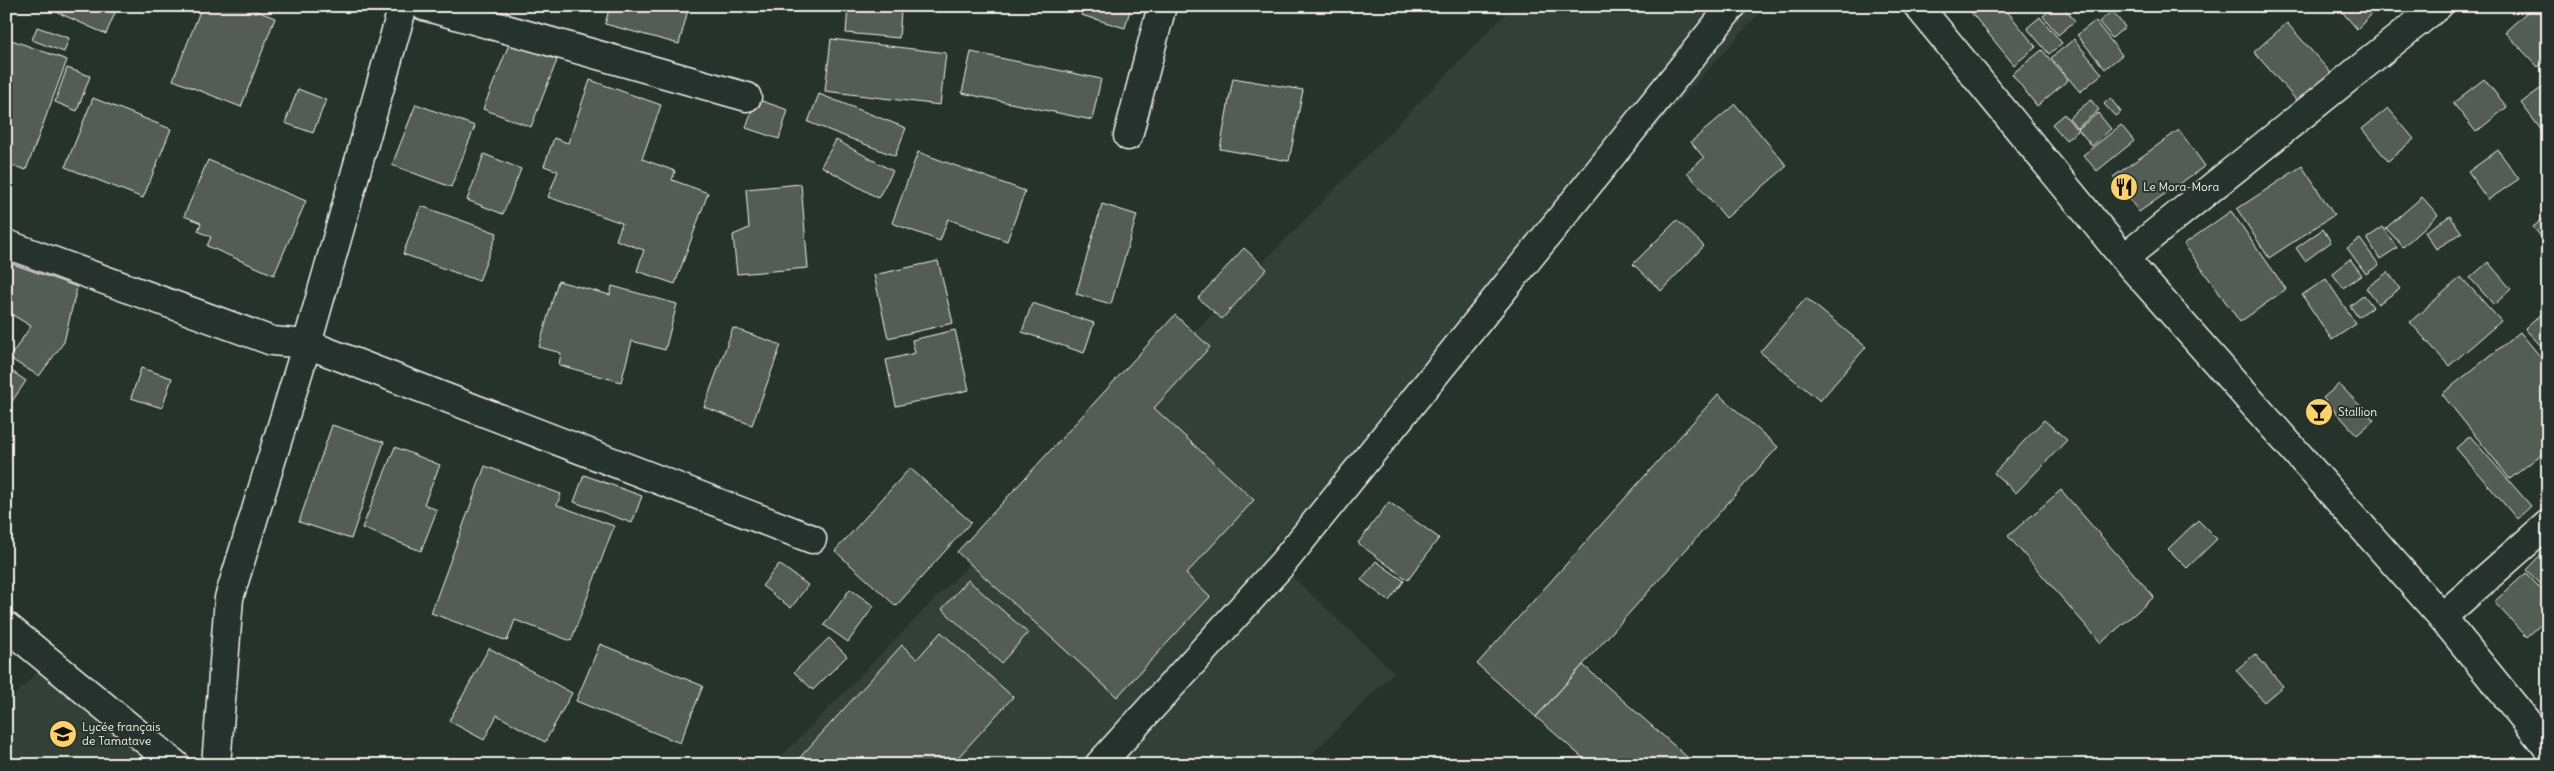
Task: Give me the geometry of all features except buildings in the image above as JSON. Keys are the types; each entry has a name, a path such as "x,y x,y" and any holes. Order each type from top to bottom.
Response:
{"street":[{"path":"216,765 229,598 307,344 403,6"},
{"path":"424,6 747,96"},
{"path":"1128,136 1162,6"},
{"path":"1099,765 1282,564 1732,6"},
{"path":"1918,6 2124,258 2442,617 2548,748"},
{"path":"2124,258 2438,6"},
{"path":"6,244 272,341 307,344 812,539"},
{"path":"2442,617 2548,524"},
{"path":"6,626 176,765"}],"shaded area":[{"path":"1513,6 1765,7 1267,553 1394,672 1301,765 773,765"},
{"name":"Lycée français de Tamatave","path":"40,669 158,765 6,765 6,704"}],"place":[{"name":"Le Mora-Mora","path":"2124,187"},
{"name":"Stallion","path":"2319,412"},
{"name":"Lycée français de Tamatave","path":"63,734"}]}
